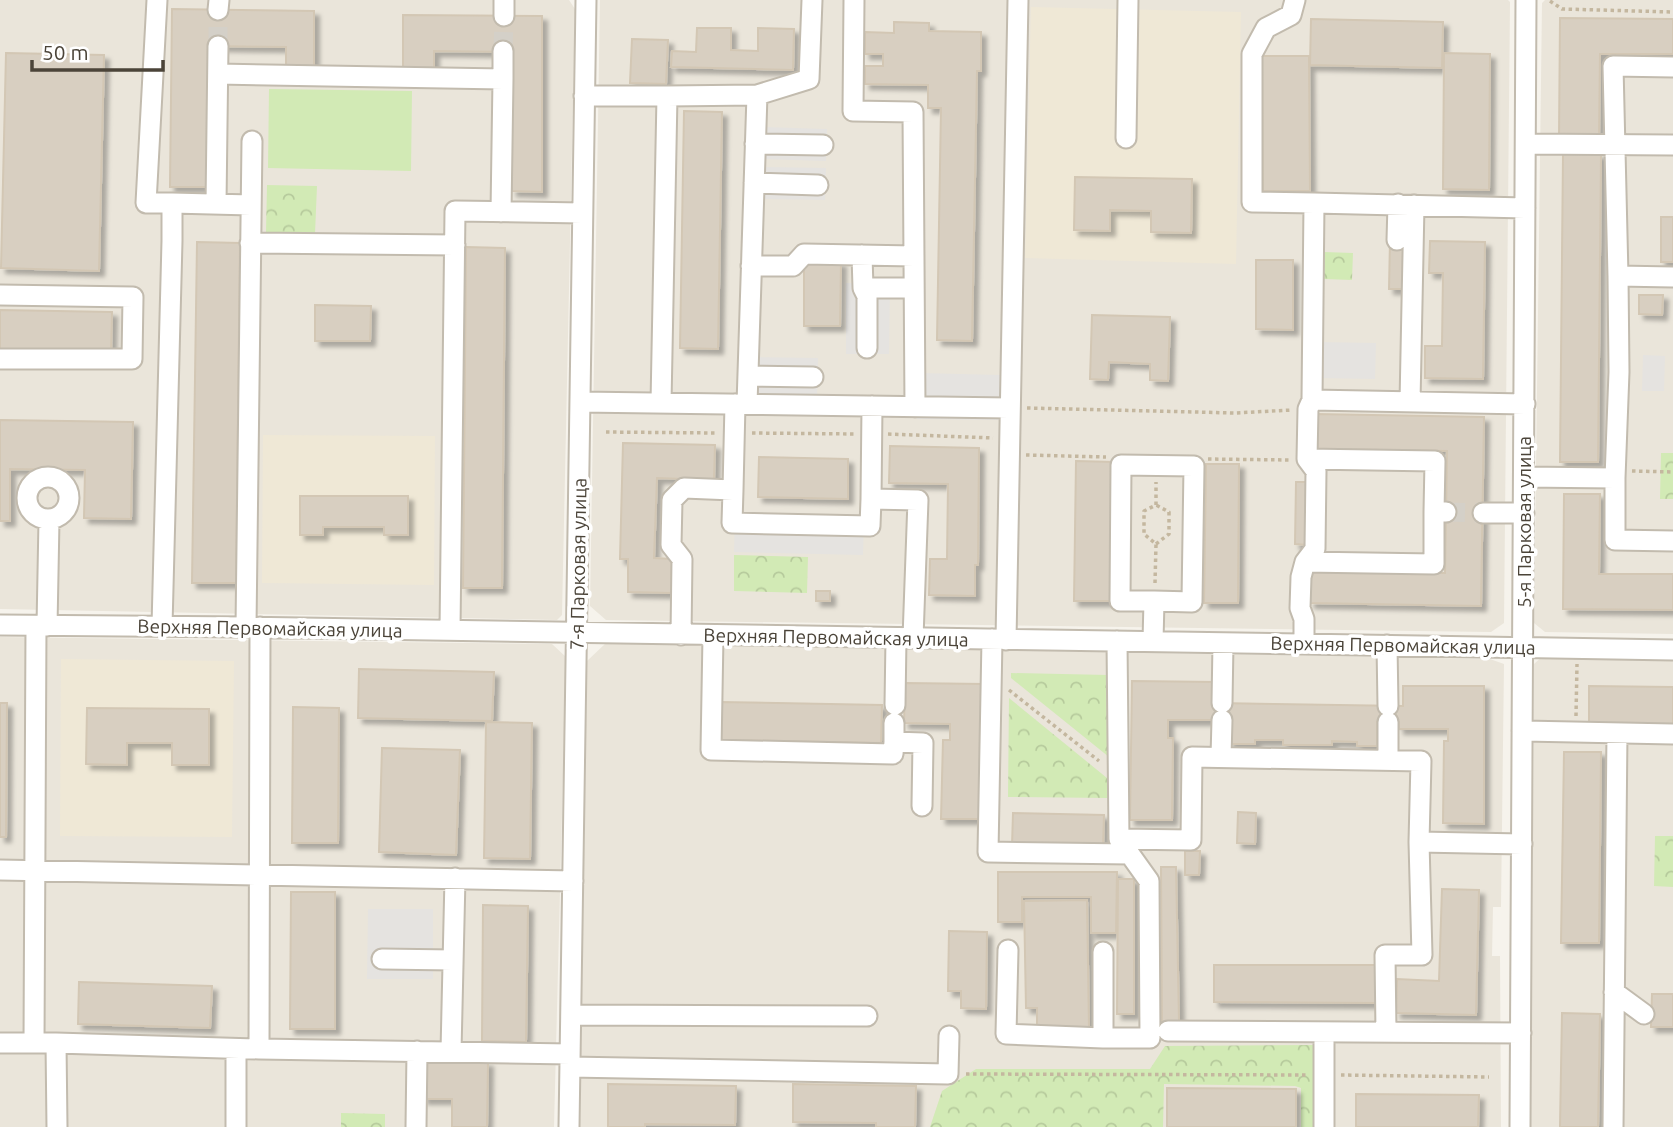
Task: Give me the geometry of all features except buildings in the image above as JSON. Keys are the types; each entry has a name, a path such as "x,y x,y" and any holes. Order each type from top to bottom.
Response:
{"street":[{"path":"157,0 146,202 251,205"},
{"name":"7-я Парковая улица","path":"569,1127 586,0"},
{"path":"584,96 757,95 809,79 812,0"},
{"path":"854,0 853,111 913,112 915,407"},
{"path":"1018,0 1013,408 1009,438 999,640 991,677 988,852 1191,840 1192,757 1421,761 1419,842 1422,955 1385,955 1386,1032"},
{"path":"1126,138 1128,0"},
{"path":"1295,0 1291,15 1266,28 1252,54 1252,202 1525,208"},
{"name":"5-я Парковая улица","path":"1520,1127 1526,0"},
{"path":"216,204 218,46"},
{"path":"501,212 503,51"},
{"path":"1673,67 1613,66 1619,372 1615,540 1673,541"},
{"path":"218,74 503,79"},
{"path":"757,95 748,376 734,433 732,523 870,526 872,406"},
{"path":"661,403 667,96"},
{"path":"251,141 253,627 259,874 259,1049"},
{"path":"755,144 823,145"},
{"path":"1525,144 1673,145"},
{"path":"754,183 818,185"},
{"path":"162,626 172,203"},
{"path":"1304,644 1304,619 1300,608 1301,577 1305,562 1315,550 1316,471 1307,459 1314,204"},
{"path":"1397,240 1406,204"},
{"path":"1406,204 1409,402"},
{"path":"450,630 455,211 582,213"},
{"path":"250,243 455,245"},
{"path":"751,267 793,267 804,254 914,256"},
{"path":"862,255 863,288 867,296 867,348"},
{"path":"1618,276 1673,277"},
{"path":"863,288 914,288"},
{"path":"0,295 133,298 132,359 0,359"},
{"path":"748,376 813,377"},
{"path":"580,402 1013,408"},
{"path":"1310,404 1524,404"},
{"path":"1305,562 1433,564 1440,512 1435,461 1307,459"},
{"path":"1121,461 1156,466 1194,466 1192,602 1120,601 1121,461"},
{"path":"1524,477 1615,474"},
{"path":"681,635 682,559 671,545 672,500 684,488 733,489"},
{"path":"713,636 711,750 893,754 918,500 870,499"},
{"path":"1483,513 1524,513"},
{"path":"34,1043 35,871 42,626 49,520"},
{"path":"1153,641 1154,601"},
{"name":"Верхняя Первомайская улица","path":"0,625 1673,650"},
{"path":"1008,950 1006,1034 1150,1038 1149,881 1124,846 1118,775 1117,640"},
{"path":"1221,757 1223,643"},
{"path":"1387,645 1388,760"},
{"path":"894,723 923,743 922,806"},
{"path":"1522,731 1673,734"},
{"path":"1613,1127 1617,733"},
{"path":"1419,842 1522,844"},
{"path":"0,870 573,881"},
{"path":"451,1051 455,878"},
{"path":"1103,952 1103,1038"},
{"path":"382,959 453,960"},
{"path":"1614,992 1644,1014"},
{"path":"571,1015 867,1016"},
{"path":"1168,1031 1521,1033"},
{"path":"1324,1032 1324,1127"},
{"path":"0,1042 236,1049 451,1051 570,1060 948,1074 949,1036"},
{"path":"56,1043 57,1127"},
{"path":"236,1049 236,1127"},
{"path":"416,1127 417,1051"}],"path":[{"path":"1550,1 1562,9 1673,12"},
{"path":"1013,408 1235,412 1310,404"},
{"path":"606,432 1009,438"},
{"path":"1258,460 1282,460"},
{"path":"1156,466 1156,505"},
{"path":"1615,474 1673,472"},
{"path":"1156,505 1144,512 1144,534 1156,544"},
{"path":"1156,505 1169,512 1169,534 1156,544"},
{"path":"1154,601 1156,544"},
{"path":"1575,732 1577,662"},
{"path":"991,677 1118,775"},
{"path":"948,1074 1489,1077"}],"shaded area":[{"path":"0,0 569,0 575,9 562,615 557,620 0,609"},
{"path":"600,0 1508,0 1504,623 1491,632 606,620 590,606"},
{"path":"1545,0 1673,0 1673,634 1545,632 1534,623 1542,3"},
{"path":"1031,7 1241,12 1236,264 1025,258"},
{"path":"760,127 827,129 826,161 760,159"},
{"path":"759,167 826,168 825,200 758,199"},
{"path":"846,283 890,283 889,354 846,354"},
{"path":"1317,342 1376,343 1375,379 1316,378"},
{"path":"1643,355 1665,356 1664,391 1642,391"},
{"path":"754,357 818,358 817,395 753,394"},
{"path":"918,373 1001,375 999,420 917,419"},
{"path":"263,435 435,436 434,585 262,583"},
{"path":"735,516 864,519 863,555 734,552"},
{"path":"0,637 552,644 566,657 554,1127 0,1127"},
{"path":"606,643 1490,659 1504,664 1501,907 1493,907 1492,956 1500,956 1501,1127 580,1127 587,661"},
{"path":"1545,654 1673,656 1673,1127 1531,1127 1534,664"},
{"path":"61,659 234,661 232,837 60,836"},
{"path":"368,909 433,909 433,979 367,979"}],"green space":[{"path":"269,89 412,91 411,171 268,168"},
{"path":"267,185 317,186 315,234 266,232"},
{"path":"1324,252 1353,253 1352,280 1324,279"},
{"path":"1661,453 1673,453 1673,499 1660,499"},
{"path":"734,555 808,557 807,593 734,591"},
{"path":"1011,673 1109,675 1109,757 1011,678"},
{"path":"1009,698 1107,778 1108,798 1008,797"},
{"path":"1655,836 1673,836 1673,887 1654,886"},
{"path":"1317,1045 1317,1127 1301,1127 1301,1088 1295,1086 1164,1084 1163,1127 930,1127 942,1091 976,1069 1150,1069 1165,1046"},
{"path":"341,1113 385,1114 385,1127 341,1127"}],"tunnel":[{"path":"218,10 218,46"},
{"path":"503,51 504,16"},
{"path":"1446,512 1483,513"}]}
